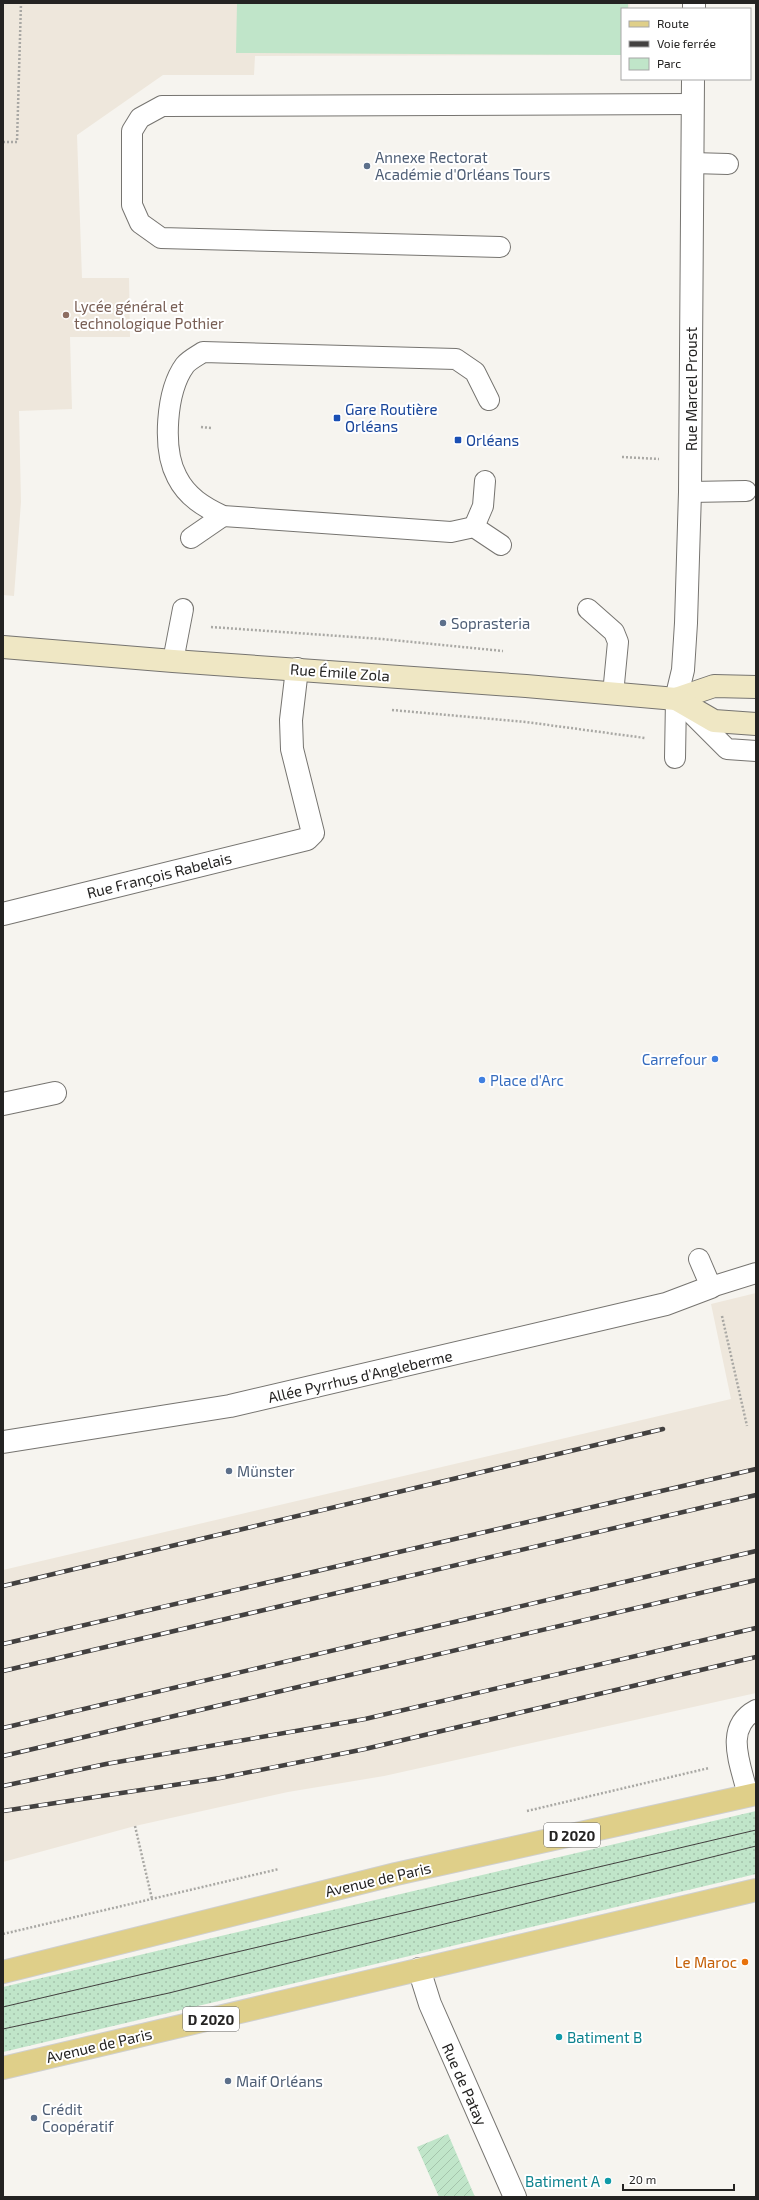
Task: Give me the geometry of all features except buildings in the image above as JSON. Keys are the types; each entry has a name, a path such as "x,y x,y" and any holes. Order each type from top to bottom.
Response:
{"main road":[{"name":"Avenue de Paris","path":"3,1972 396,1874 752,1795"},
{"name":"Avenue de Paris","path":"3,2068 756,1890"}],"street":[{"name":"Rue Marcel Proust","path":"676,699 682,670 686,623 690,492 693,80"},
{"name":"Rue Émile Zola","path":"3,647 173,662 297,669 676,699"},
{"name":"Rue François Rabelais","path":"3,914 307,839 313,833 292,749 291,720 297,669"},
{"path":"676,699 714,686 756,687"},
{"path":"676,699 714,721 756,724"},
{"path":"3,1104 55,1093"},
{"name":"Allée Pyrrhus d'Angleberme","path":"3,1442 230,1406 666,1304 711,1287"},
{"name":"Rue de Patay","path":"419,1970 422,1986 515,2197"}],"lane":[{"path":"500,247 161,238 140,223 132,205 132,131 140,118 162,106 693,104"},
{"path":"692,163 728,164"},
{"path":"489,400 475,372 456,359 203,352 186,364 174,386 168,423 169,459 177,478 189,495 202,506 223,516 451,532 474,527 501,545"},
{"path":"474,527 483,506 485,481"},
{"path":"690,492 746,491"},
{"path":"191,538 223,516"},
{"path":"588,609 614,632 618,642 613,694"},
{"path":"173,662 182,617"},
{"path":"676,699 727,749 756,751"},
{"path":"674,758 676,699"},
{"path":"699,1259 711,1287 756,1273"},
{"path":"752,1795 737,1751 737,1728 743,1718 756,1710"}],"path":[{"path":"3,142 17,142 21,3"},
{"path":"201,427 211,428"},
{"path":"622,457 660,459"},
{"path":"182,617 506,651"},
{"path":"391,710 526,722 650,739"},
{"path":"711,1287 718,1299 747,1426"},
{"path":"134,1826 152,1899"}],"shaded area":[{"name":"Lycée général et technologique Pothier","path":"3,3 630,3 629,8 621,8 621,55 255,56 254,75 163,75 77,135 82,278 129,278 130,337 70,337 72,409 19,411 21,502 14,596 3,595"},
{"path":"756,1293 756,1693 384,1776 288,1792 135,1826 3,1862 3,1570 731,1399 711,1304"}],"green space":[{"path":"237,3 628,3 628,8 621,8 621,55 236,53"},
{"path":"756,1811 756,1874 3,2052 3,1987"},
{"path":"448,2134 475,2197 439,2197 417,2147"}],"tram line":[{"path":"3,2007 756,1830"},
{"path":"3,2029 169,1993 756,1846"}],"railway":[{"path":"3,1586 663,1429"},
{"path":"3,1644 756,1469"},
{"path":"3,1671 756,1495"},
{"path":"3,1728 756,1551"},
{"path":"3,1756 756,1580"},
{"path":"3,1786 106,1764 365,1719 756,1628"},
{"path":"3,1811 220,1778 365,1749 756,1657"}],"place":[{"name":"Annexe Rectorat Académie d'Orléans Tours","path":"367,166"},
{"name":"Lycée général et technologique Pothier","path":"66,315"},
{"name":"Gare Routière Orléans","path":"337,418"},
{"name":"Orléans","path":"458,440"},
{"name":"Soprasteria","path":"443,623"},
{"name":"Carrefour","path":"715,1059"},
{"name":"Place d'Arc","path":"482,1080"},
{"name":"Münster","path":"229,1471"},
{"name":"Le Maroc","path":"745,1962"},
{"name":"Batiment B","path":"559,2037"},
{"name":"Maif Orléans","path":"228,2081"},
{"name":"Crédit Coopératif","path":"34,2118"},
{"name":"Batiment A","path":"608,2181"}]}
